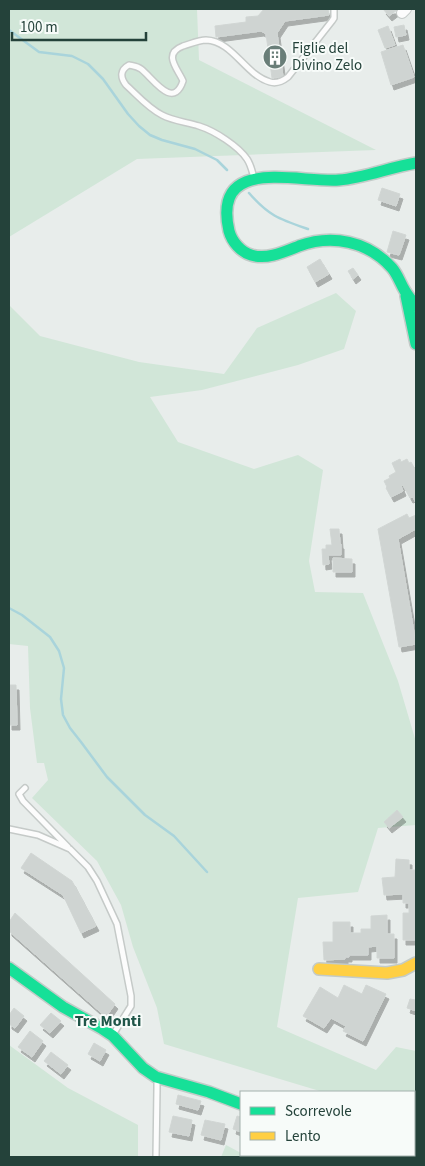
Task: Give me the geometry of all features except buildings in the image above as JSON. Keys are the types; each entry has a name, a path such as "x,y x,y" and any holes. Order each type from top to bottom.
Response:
{"street":[{"path":"416,163 340,180 254,178 241,182 230,194 226,216 230,234 238,248 251,255 266,256 314,242 333,239 351,242 369,250 385,261 397,275 416,306"},
{"path":"406,292 416,344"},
{"path":"319,969 387,973 403,970 416,963"},
{"path":"9,968 63,1007 113,1036 143,1068 156,1077 209,1092 240,1104"}],"lane":[{"path":"254,178 248,161 229,142 202,127 167,117 154,110 126,85 122,80 122,71 129,65 139,68 161,89 172,93 177,91 183,81 172,62 175,50 205,40 222,44 255,74 269,82 278,82 288,77 332,21 334,9"},
{"path":"25,788 19,794 23,800 88,867 117,924 131,996 131,1006 113,1036"},
{"path":"9,829 38,835 70,850"},
{"path":"156,1077 158,1088 156,1157"}],"green space":[{"path":"9,9 197,9 199,60 376,150 137,159 9,237"},
{"path":"336,293 356,311 344,349 298,365 202,390 150,397 178,442 254,469 298,455 323,470 309,561 315,592 363,593 398,681 416,742 416,825 378,828 358,892 298,898 277,1027 376,1070 396,1047 416,1051 416,1123 415,1091 320,1091 164,1044 157,1008 133,947 121,905 97,861 32,798 48,780 44,763 37,763 30,708 28,646 9,644 9,305 40,336 139,362 224,374 257,328"},
{"path":"9,1045 68,1088 138,1125 138,1157 9,1157"},
{"path":"226,1145 240,1152 240,1156 248,1157 221,1157"}],"waterway":[{"path":"9,30 39,52 72,56 88,64 103,79 128,114 150,135 195,149 217,160 227,170"},
{"path":"249,193 275,216 308,229"},
{"path":"9,608 22,615 50,637 59,651 64,668 61,699 63,715 70,728 107,777 145,815 174,836 207,872"}],"traffic: fast":[{"path":"416,163 339,180 262,178 245,182 233,191 227,207 230,235 237,246 247,254 263,257 281,253 311,242 349,242 372,251 392,268 406,293 416,306"},
{"path":"406,296 416,344"},
{"path":"9,968 63,1007 113,1036 143,1068 156,1077 209,1092 240,1104"}],"traffic: slow":[{"path":"319,969 387,973 403,970 416,963"}],"place":[{"name":"Figlie del Divino Zelo","path":"275,57"}],"district":[{"name":"Tre Monti","path":"108,1020"}]}
